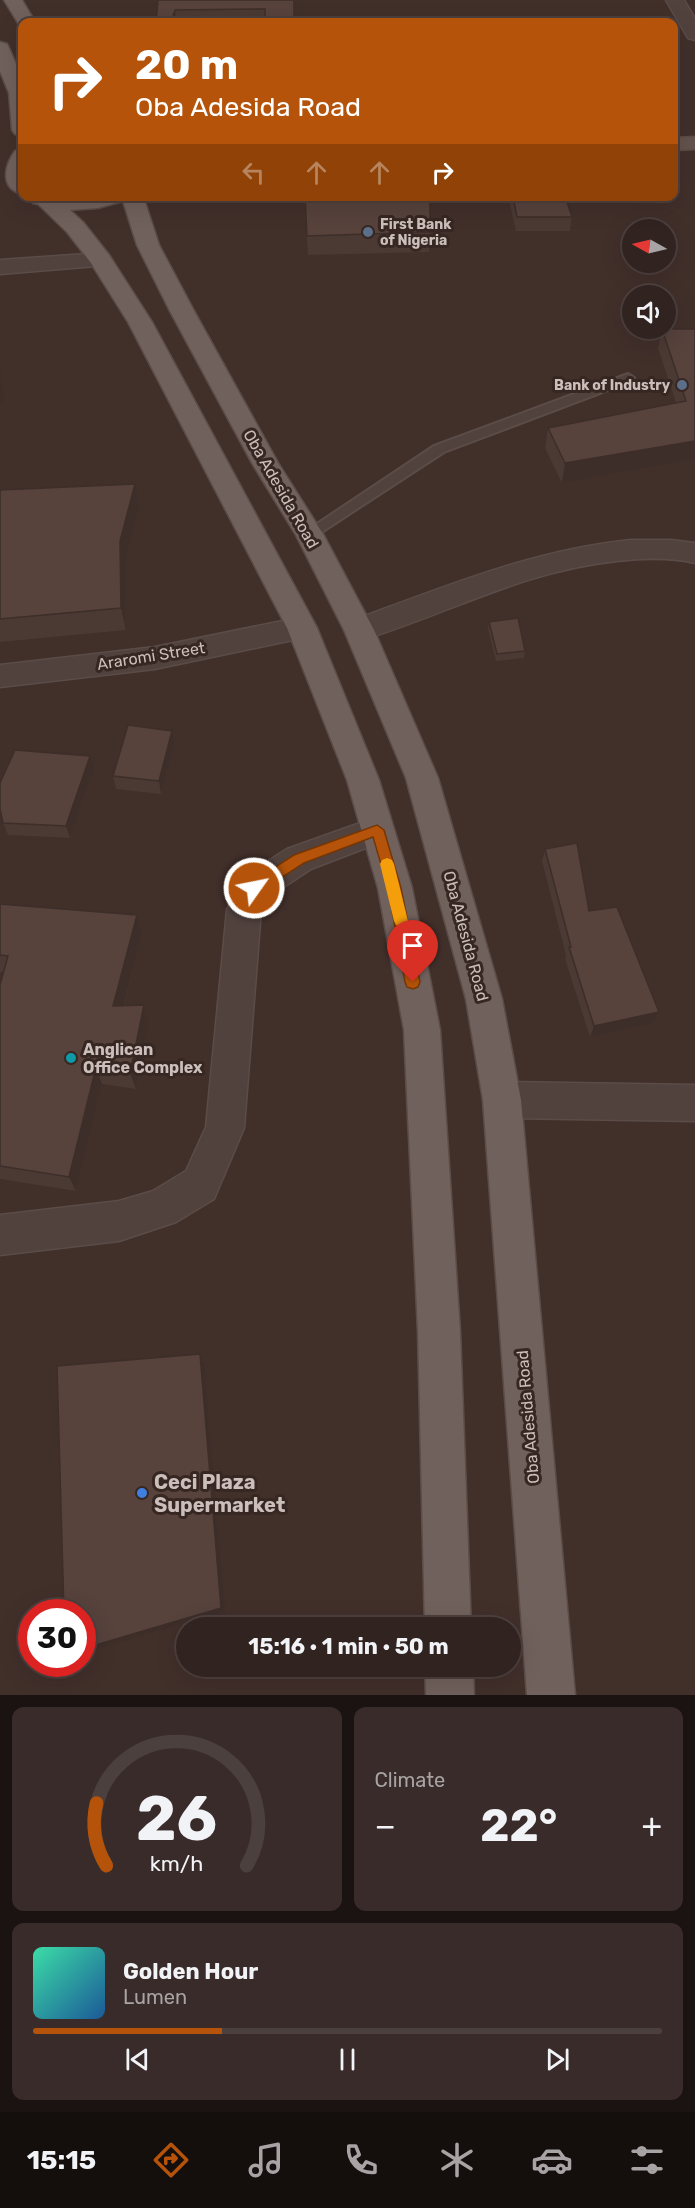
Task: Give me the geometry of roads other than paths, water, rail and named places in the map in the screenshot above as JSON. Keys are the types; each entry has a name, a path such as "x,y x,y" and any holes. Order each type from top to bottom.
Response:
{"main road":[{"path":"13,0 24,18"},
{"path":"0,48 18,91"},
{"path":"678,144 695,143"},
{"path":"678,160 695,160"},
{"path":"18,161 14,175 18,179"},
{"path":"42,201 75,227 101,260 140,322 302,628 363,780 394,888 422,1030 439,1331 448,1617"},
{"path":"61,201 74,204 104,201"},
{"name":"Oba Adesida Road","path":"134,201 148,245 265,463 309,534 359,630 422,778 484,999 502,1101 551,1695"},
{"path":"449,1677 450,1695"}],"street":[{"path":"675,0 695,34"},
{"path":"0,267 101,260"},
{"path":"359,630 521,570 593,552 674,548 695,553"},
{"name":"Araromi Street","path":"0,676 155,658 302,628"},
{"path":"0,1235 118,1221 162,1208 200,1185 225,1128 244,910 254,888 299,859 377,830"},
{"path":"502,1101 695,1103"}],"lane":[{"path":"309,534 439,449 628,378"}],"place":[{"name":"First Bank of Nigeria","path":"368,232"},
{"name":"Bank of Industry","path":"682,385"},
{"name":"Anglican Office Complex","path":"71,1058"},
{"name":"Ceci Plaza Supermarket","path":"142,1493"}]}
